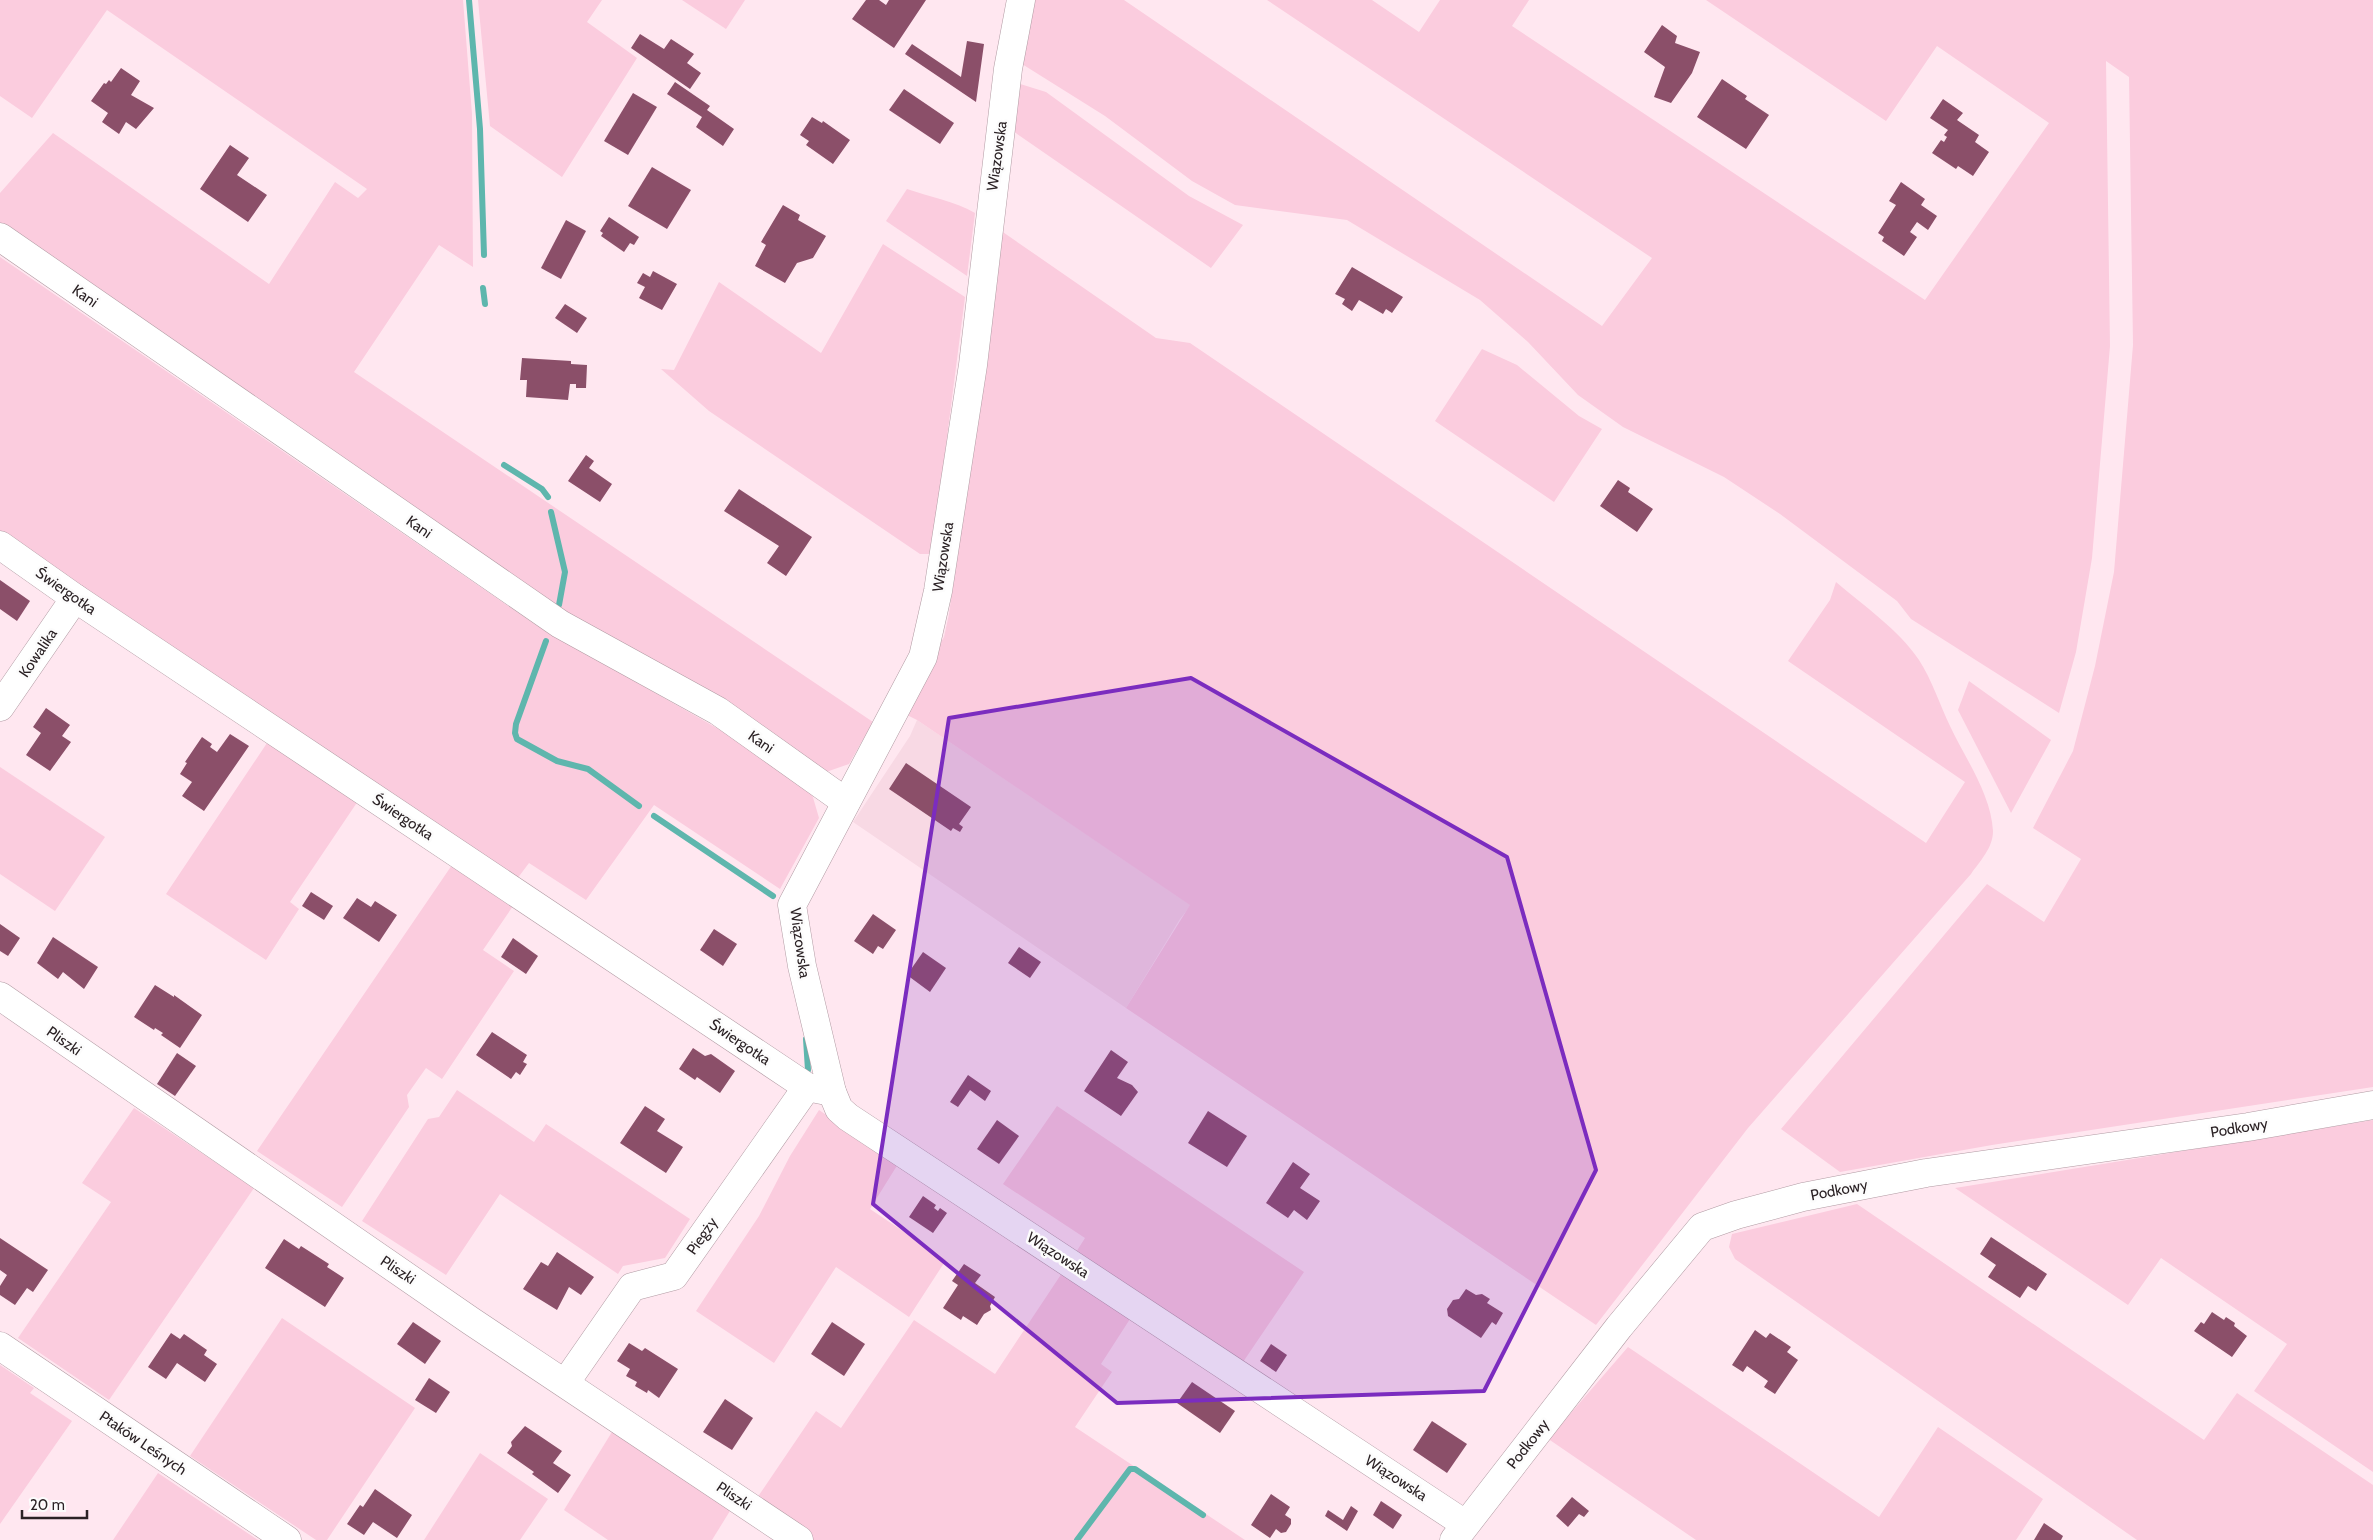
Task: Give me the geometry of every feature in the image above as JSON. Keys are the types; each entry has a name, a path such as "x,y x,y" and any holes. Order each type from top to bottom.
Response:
{"street":[{"name":"Wiązowska","path":"1021,0 1008,69 973,365 938,590 923,657 792,905 819,1089 848,1117 1460,1532"},
{"name":"Kani","path":"0,237 560,624 718,711 846,802"},
{"name":"Świergotka","path":"0,545 75,598 819,1089"},
{"name":"Kowalika","path":"0,708 75,598"},
{"name":"Pliszki","path":"0,996 471,1321 566,1382 798,1540"},
{"name":"Piegży","path":"566,1382 632,1287 674,1276 819,1089"},
{"name":"Podkowy","path":"1460,1532 1619,1328 1702,1227 1736,1215 1803,1197 1926,1173 2248,1127 2373,1105"},
{"name":"Ptaków Leśnych","path":"0,1346 287,1540"}],"highlighted area":[{"path":"1191,678 1507,857 1596,1170 1484,1391 1117,1403 873,1204 949,718"}],"shaded area":[{"path":"0,0 463,0 472,114 473,267 439,245 354,372 873,722 849,764 826,772 570,615 0,225 0,193 53,133 269,284 335,182 358,198 367,189 107,10 32,118 0,96"},
{"path":"478,0 602,0 587,22 637,58 562,177 490,126"},
{"path":"682,0 745,0 726,29"},
{"path":"1032,0 1124,0 1602,326 1652,258 1267,0 1372,0 1419,32 1440,0 1529,0 1512,26 1925,300 2049,123 1937,46 1886,121 1706,0 2373,0 2373,1087 1992,1145 1840,1172 1781,1129 1987,884 2044,922 2081,859 2033,828 2073,751 2095,666 2114,572 2133,345 2129,77 2106,61 2110,346 2092,558 2076,652 2059,713 1911,619 1897,601 1780,514 1724,477 1623,427 1578,395 1528,342 1480,300 1347,220 1235,205 1192,181 1105,116 1022,64"},
{"path":"1017,83 1046,92 1189,196 1243,225 1211,268 1010,129"},
{"path":"907,189 950,202 975,213 967,276 886,221"},
{"path":"997,228 1156,338 1190,343 1926,843 1965,782 1788,661 1830,600 1836,582 1891,628 1911,649 1924,668 1988,803 1993,831 1991,843 1971,874 1748,1128 1596,1325 1126,1008 1190,905 917,720 901,712 944,637 949,614 971,454"},
{"path":"883,244 965,297 932,554 920,554 709,411 661,369 674,370 719,282 821,353"},
{"path":"0,257 536,625 729,735 812,794 819,818 780,889 654,805 586,900 529,863 514,883 0,534"},
{"path":"1482,349 1517,365 1579,416 1602,429 1554,502 1435,421"},
{"path":"1969,681 2051,740 2011,813 1958,710"},
{"path":"917,720 1191,905 1180,919 1126,1008 853,822 910,736"},
{"path":"269,740 358,801 290,902 299,909 266,960 166,894"},
{"path":"0,767 105,837 55,911 0,874"},
{"path":"452,865 513,906 483,950 514,971 442,1079 426,1068 407,1095 409,1107 342,1207 257,1151"},
{"path":"457,1090 534,1142 546,1124 690,1219 665,1258 623,1266 618,1274 500,1194 446,1275 362,1221 428,1119 439,1117"},
{"path":"1057,1106 1304,1272 1241,1365 1073,1257 1085,1238 1003,1184"},
{"path":"134,1108 254,1188 109,1400 18,1338 111,1202 82,1183"},
{"path":"819,1110 898,1164 870,1209 946,1260 909,1317 836,1267 774,1363 696,1311 759,1216 790,1156"},
{"path":"2373,1120 2373,1472 2254,1391 2287,1344 2161,1258 2128,1305 1955,1188"},
{"path":"1857,1204 2204,1440 2237,1393 2373,1485 2373,1540 2137,1540 1735,1259 1729,1247 1732,1234"},
{"path":"1062,1273 1130,1319 1101,1364 1112,1372 1075,1427 1245,1540 813,1540 755,1501 816,1411 841,1428 914,1320 995,1374"},
{"path":"282,1318 415,1408 327,1540 316,1540 190,1456"},
{"path":"1628,1347 1879,1517 1938,1427 2043,1499 2016,1540 1696,1540 1544,1436 1564,1421"},
{"path":"0,1365 34,1388 30,1393 72,1421 0,1524"},
{"path":"615,1427 733,1506 712,1540 608,1540 564,1510"},
{"path":"480,1453 548,1499 520,1540 424,1540"},
{"path":"158,1473 258,1540 113,1540"}],"building":[{"path":"866,0 879,0 886,5 889,0 926,0 894,48 852,19"},
{"path":"1662,25 1677,36 1675,43 1700,52 1692,73 1671,103 1654,97 1665,67 1644,52"},
{"path":"640,34 664,49 671,39 694,54 687,63 701,73 690,89 631,48"},
{"path":"967,41 984,44 976,102 905,54 912,44 961,77"},
{"path":"121,68 140,81 131,95 154,108 136,129 126,122 119,134 102,122 108,113 91,101 104,83 106,84 109,80 111,82"},
{"path":"1722,79 1747,96 1745,99 1769,115 1746,149 1697,117"},
{"path":"675,82 710,106 707,110 734,129 723,146 696,127 702,117 667,94"},
{"path":"904,89 954,123 940,144 889,110"},
{"path":"633,93 657,107 628,155 604,141"},
{"path":"1943,99 1963,113 1957,120 1979,135 1975,142 1989,152 1973,176 1958,166 1956,169 1932,153 1941,140 1944,142 1947,137 1944,135 1948,130 1930,118"},
{"path":"812,117 822,123 823,121 850,140 833,164 806,145 809,141 800,135"},
{"path":"230,145 249,158 237,175 267,195 248,222 200,189"},
{"path":"652,167 691,190 667,229 628,206"},
{"path":"1901,182 1925,199 1921,205 1937,216 1928,230 1917,222 1910,232 1917,237 1904,256 1882,241 1884,237 1878,233 1896,205 1889,201"},
{"path":"783,205 800,215 798,220 826,236 813,258 797,263 785,283 755,266 766,245 761,242"},
{"path":"609,217 639,237 634,245 630,243 624,252 601,236 603,233 600,231"},
{"path":"566,220 586,231 561,279 541,268"},
{"path":"1352,267 1403,297 1392,313 1386,309 1383,314 1359,300 1352,311 1342,304 1345,299 1335,294"},
{"path":"653,271 677,284 662,310 639,298 645,287 637,283 643,273 650,277"},
{"path":"565,304 587,318 577,333 555,318"},
{"path":"522,358 571,361 571,364 587,365 586,388 576,388 576,384 570,384 568,400 526,397 527,380 520,380"},
{"path":"586,455 594,461 589,468 612,484 600,502 568,481"},
{"path":"1618,480 1630,488 1628,492 1653,509 1637,532 1600,506"},
{"path":"739,489 812,537 786,576 767,563 779,546 724,511"},
{"path":"0,580 30,601 17,621 0,609"},
{"path":"46,708 70,725 62,736 71,742 50,771 26,755 41,733 33,727"},
{"path":"230,734 249,746 204,811 182,796 192,782 180,774 187,763 185,762 202,737 212,744 210,747 217,752"},
{"path":"906,763 971,807 959,824 963,827 960,832 953,828 951,831 889,789"},
{"path":"311,892 333,906 324,920 302,906"},
{"path":"357,898 371,907 375,901 397,915 379,942 343,918"},
{"path":"873,914 896,930 883,949 878,946 873,954 854,941"},
{"path":"0,924 20,938 8,956 0,951"},
{"path":"714,929 737,944 723,966 700,950"},
{"path":"53,937 98,967 84,989 63,972 58,979 37,963"},
{"path":"513,938 538,956 526,974 501,957"},
{"path":"1019,947 1041,962 1030,978 1008,963"},
{"path":"923,952 946,968 930,992 907,975"},
{"path":"155,985 174,997 174,995 202,1015 180,1048 161,1035 163,1033 155,1028 154,1030 134,1017"},
{"path":"492,1032 527,1055 523,1062 527,1064 520,1075 516,1072 511,1079 476,1055"},
{"path":"693,1048 705,1056 711,1054 735,1071 720,1093 697,1077 695,1080 679,1069"},
{"path":"1111,1050 1128,1062 1117,1078 1132,1085 1138,1092 1121,1116 1084,1091"},
{"path":"177,1053 196,1066 175,1096 157,1084"},
{"path":"968,1075 991,1091 985,1101 970,1090 958,1107 950,1102"},
{"path":"645,1106 665,1119 657,1131 683,1147 666,1173 620,1143"},
{"path":"1208,1111 1247,1136 1227,1167 1188,1143"},
{"path":"997,1120 1019,1136 999,1164 977,1149"},
{"path":"1293,1162 1310,1174 1300,1188 1320,1201 1307,1220 1294,1210 1288,1218 1266,1203"},
{"path":"923,1196 936,1205 934,1208 938,1211 940,1208 947,1213 933,1233 909,1217"},
{"path":"1991,1237 2047,1274 2036,1291 2028,1286 2020,1298 1988,1277 1996,1265 1980,1254"},
{"path":"0,1238 48,1270 33,1292 27,1288 15,1305 0,1295 0,1286 7,1275 0,1270"},
{"path":"284,1239 299,1249 301,1246 329,1264 327,1267 344,1278 325,1307 265,1268"},
{"path":"557,1252 594,1277 581,1295 569,1287 557,1310 523,1289 541,1262 548,1266"},
{"path":"964,1264 981,1275 975,1283 995,1297 990,1306 991,1310 984,1314 977,1325 963,1316 961,1320 943,1308 958,1285 952,1281"},
{"path":"1466,1289 1476,1295 1482,1294 1490,1299 1487,1303 1503,1313 1496,1325 1492,1322 1481,1338 1448,1316 1447,1309 1453,1300 1459,1299"},
{"path":"2212,1312 2224,1320 2226,1317 2235,1323 2234,1326 2247,1336 2232,1357 2194,1331 2201,1322 2204,1324"},
{"path":"413,1322 441,1341 425,1364 397,1344"},
{"path":"832,1322 865,1344 844,1376 811,1354"},
{"path":"1755,1330 1766,1338 1770,1333 1791,1347 1787,1352 1798,1360 1775,1394 1764,1387 1768,1381 1747,1366 1743,1372 1732,1365"},
{"path":"171,1333 180,1339 184,1334 207,1350 204,1355 217,1364 205,1382 177,1363 166,1379 148,1367"},
{"path":"629,1343 642,1351 645,1348 678,1369 659,1398 648,1390 647,1393 635,1386 637,1382 626,1376 630,1369 617,1361"},
{"path":"1271,1344 1287,1355 1276,1372 1260,1361"},
{"path":"429,1378 450,1392 436,1413 415,1400"},
{"path":"1192,1382 1235,1411 1220,1433 1177,1403"},
{"path":"725,1399 753,1418 732,1450 703,1432"},
{"path":"1432,1421 1467,1444 1447,1473 1413,1450"},
{"path":"525,1426 562,1451 553,1463 571,1475 558,1493 532,1474 534,1472 507,1453 512,1446 511,1442"},
{"path":"375,1489 412,1515 397,1538 373,1522 364,1535 347,1524 360,1505 363,1507"},
{"path":"1271,1494 1290,1507 1285,1515 1291,1519 1291,1524 1286,1532 1281,1533 1276,1529 1270,1538 1251,1525"},
{"path":"1572,1497 1589,1511 1584,1517 1579,1514 1568,1527 1556,1516"},
{"path":"1381,1501 1402,1515 1393,1529 1373,1515"},
{"path":"1351,1506 1358,1511 1347,1531 1325,1516 1328,1510 1343,1520"},
{"path":"2044,1523 2063,1536 2061,1540 2034,1540"}],"waterway":[{"path":"469,0 480,129 484,255"},
{"path":"483,288 485,304"},
{"path":"504,465 542,489 548,497"},
{"path":"551,512 565,572 559,605"},
{"path":"546,641 516,724 515,733 517,739 557,761 588,769 639,806"},
{"path":"654,816 773,896"},
{"path":"806,1039 808,1070"},
{"path":"1077,1540 1130,1469 1135,1469 1203,1515"}]}
